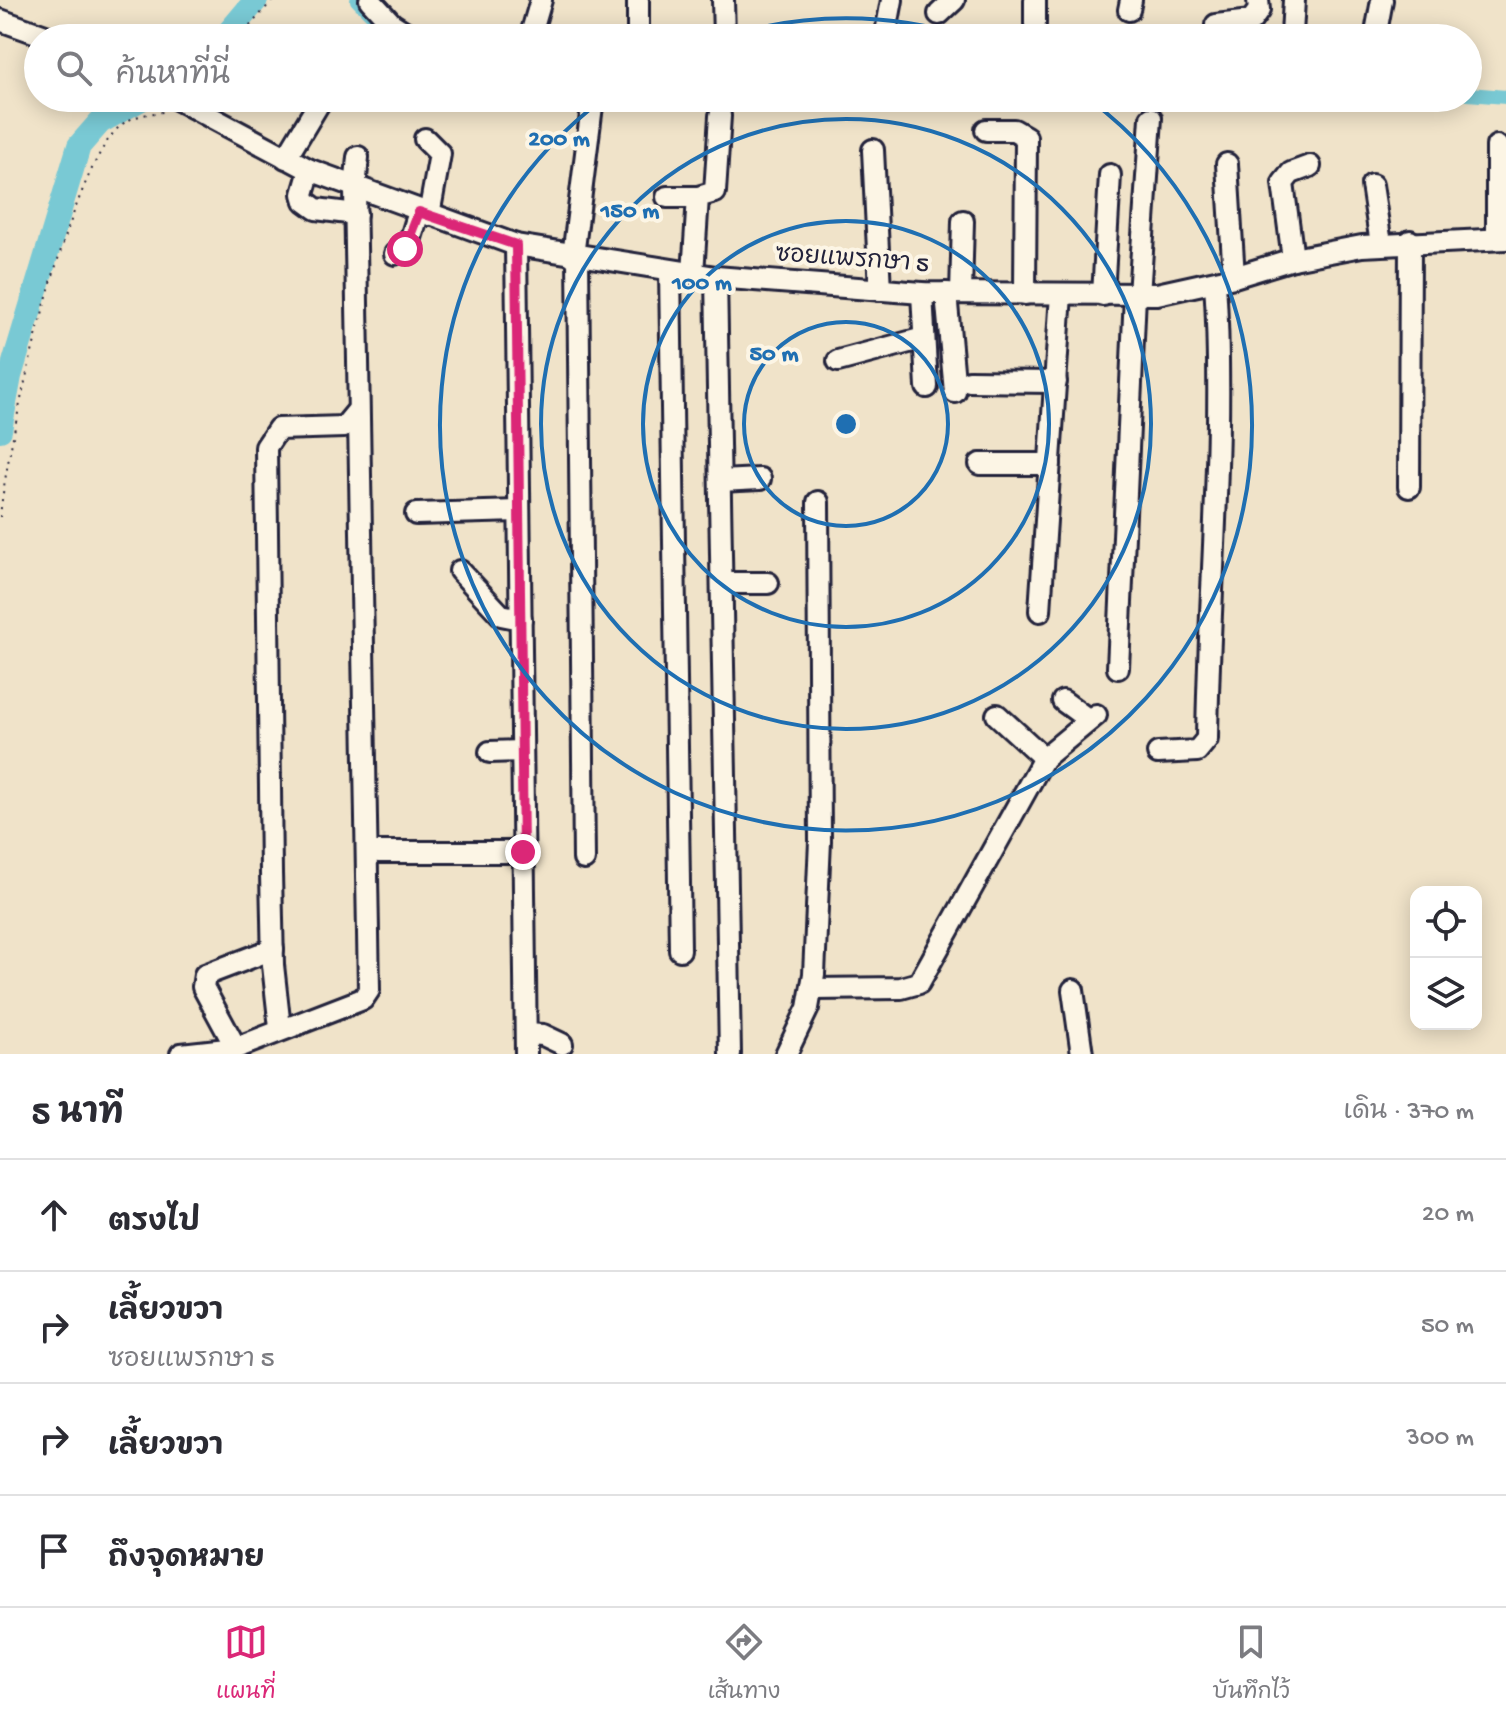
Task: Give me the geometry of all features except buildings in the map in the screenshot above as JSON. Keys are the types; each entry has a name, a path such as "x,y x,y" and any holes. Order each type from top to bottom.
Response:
{"street":[{"path":"370,0 392,24"},
{"path":"534,24 541,0"},
{"path":"638,0 638,24"},
{"path":"723,0 724,24"},
{"path":"888,24 892,0"},
{"path":"1035,0 1035,24"},
{"path":"1225,24 1251,21 1259,10 1258,0"},
{"path":"1293,24 1294,0"},
{"path":"1378,24 1382,0"},
{"path":"0,20 24,28"},
{"name":"ซอยแพรกษา 5","path":"192,112 355,189 516,245 716,277 922,293 1137,295 1184,290 1293,259 1381,244 1502,239"},
{"path":"286,158 314,112"},
{"path":"584,859 576,257 592,112"},
{"path":"667,197 698,197 715,192 720,116"},
{"path":"1118,668 1137,295 1151,118"},
{"path":"986,130 1014,130 1026,137 1025,294"},
{"path":"395,254 409,244 424,214 440,154 425,139"},
{"path":"1497,146 1502,239"},
{"path":"873,150 880,290"},
{"path":"181,1054 236,1048 280,1028 363,999 369,990 355,189 358,157"},
{"path":"1158,753 1197,751 1207,739 1227,164"},
{"path":"1293,259 1283,183 1291,173 1310,166"},
{"path":"310,170 303,194 305,201 316,209 356,214"},
{"path":"1103,295 1110,175"},
{"path":"1372,185 1381,244"},
{"path":"693,274 698,197"},
{"path":"963,221 954,293 962,386 1056,382"},
{"path":"1409,487 1410,241"},
{"path":"516,245 526,1044 543,1035 562,1044"},
{"path":"670,271 680,950"},
{"path":"716,277 730,1054"},
{"path":"922,293 927,387"},
{"path":"1040,611 1061,294"},
{"path":"838,361 924,338"},
{"path":"280,1028 273,949 266,447 278,429 344,427 358,410"},
{"path":"980,464 1050,464"},
{"path":"720,481 760,479"},
{"path":"786,1054 813,989 820,841 818,502"},
{"path":"416,514 519,511"},
{"path":"460,571 501,615 521,619"},
{"path":"722,583 768,583"},
{"path":"813,989 911,987 919,983 1033,748 1093,717 1063,701"},
{"path":"997,715 1033,748"},
{"path":"490,752 522,751"},
{"path":"378,852 523,852"},
{"path":"236,1048 203,987 205,975 273,949"},
{"path":"1073,990 1082,1054"}],"path":[{"path":"252,24 273,0"},
{"path":"0,517 26,383 85,180 104,145 127,120 162,112"}],"waterway":[{"path":"236,24 256,0"},
{"path":"357,0 381,24"},
{"path":"1482,95 1506,97"},
{"path":"0,430 10,376 79,146 100,122 118,112"}],"route":[{"path":"405,249 419,212 516,245 523,852"}]}
